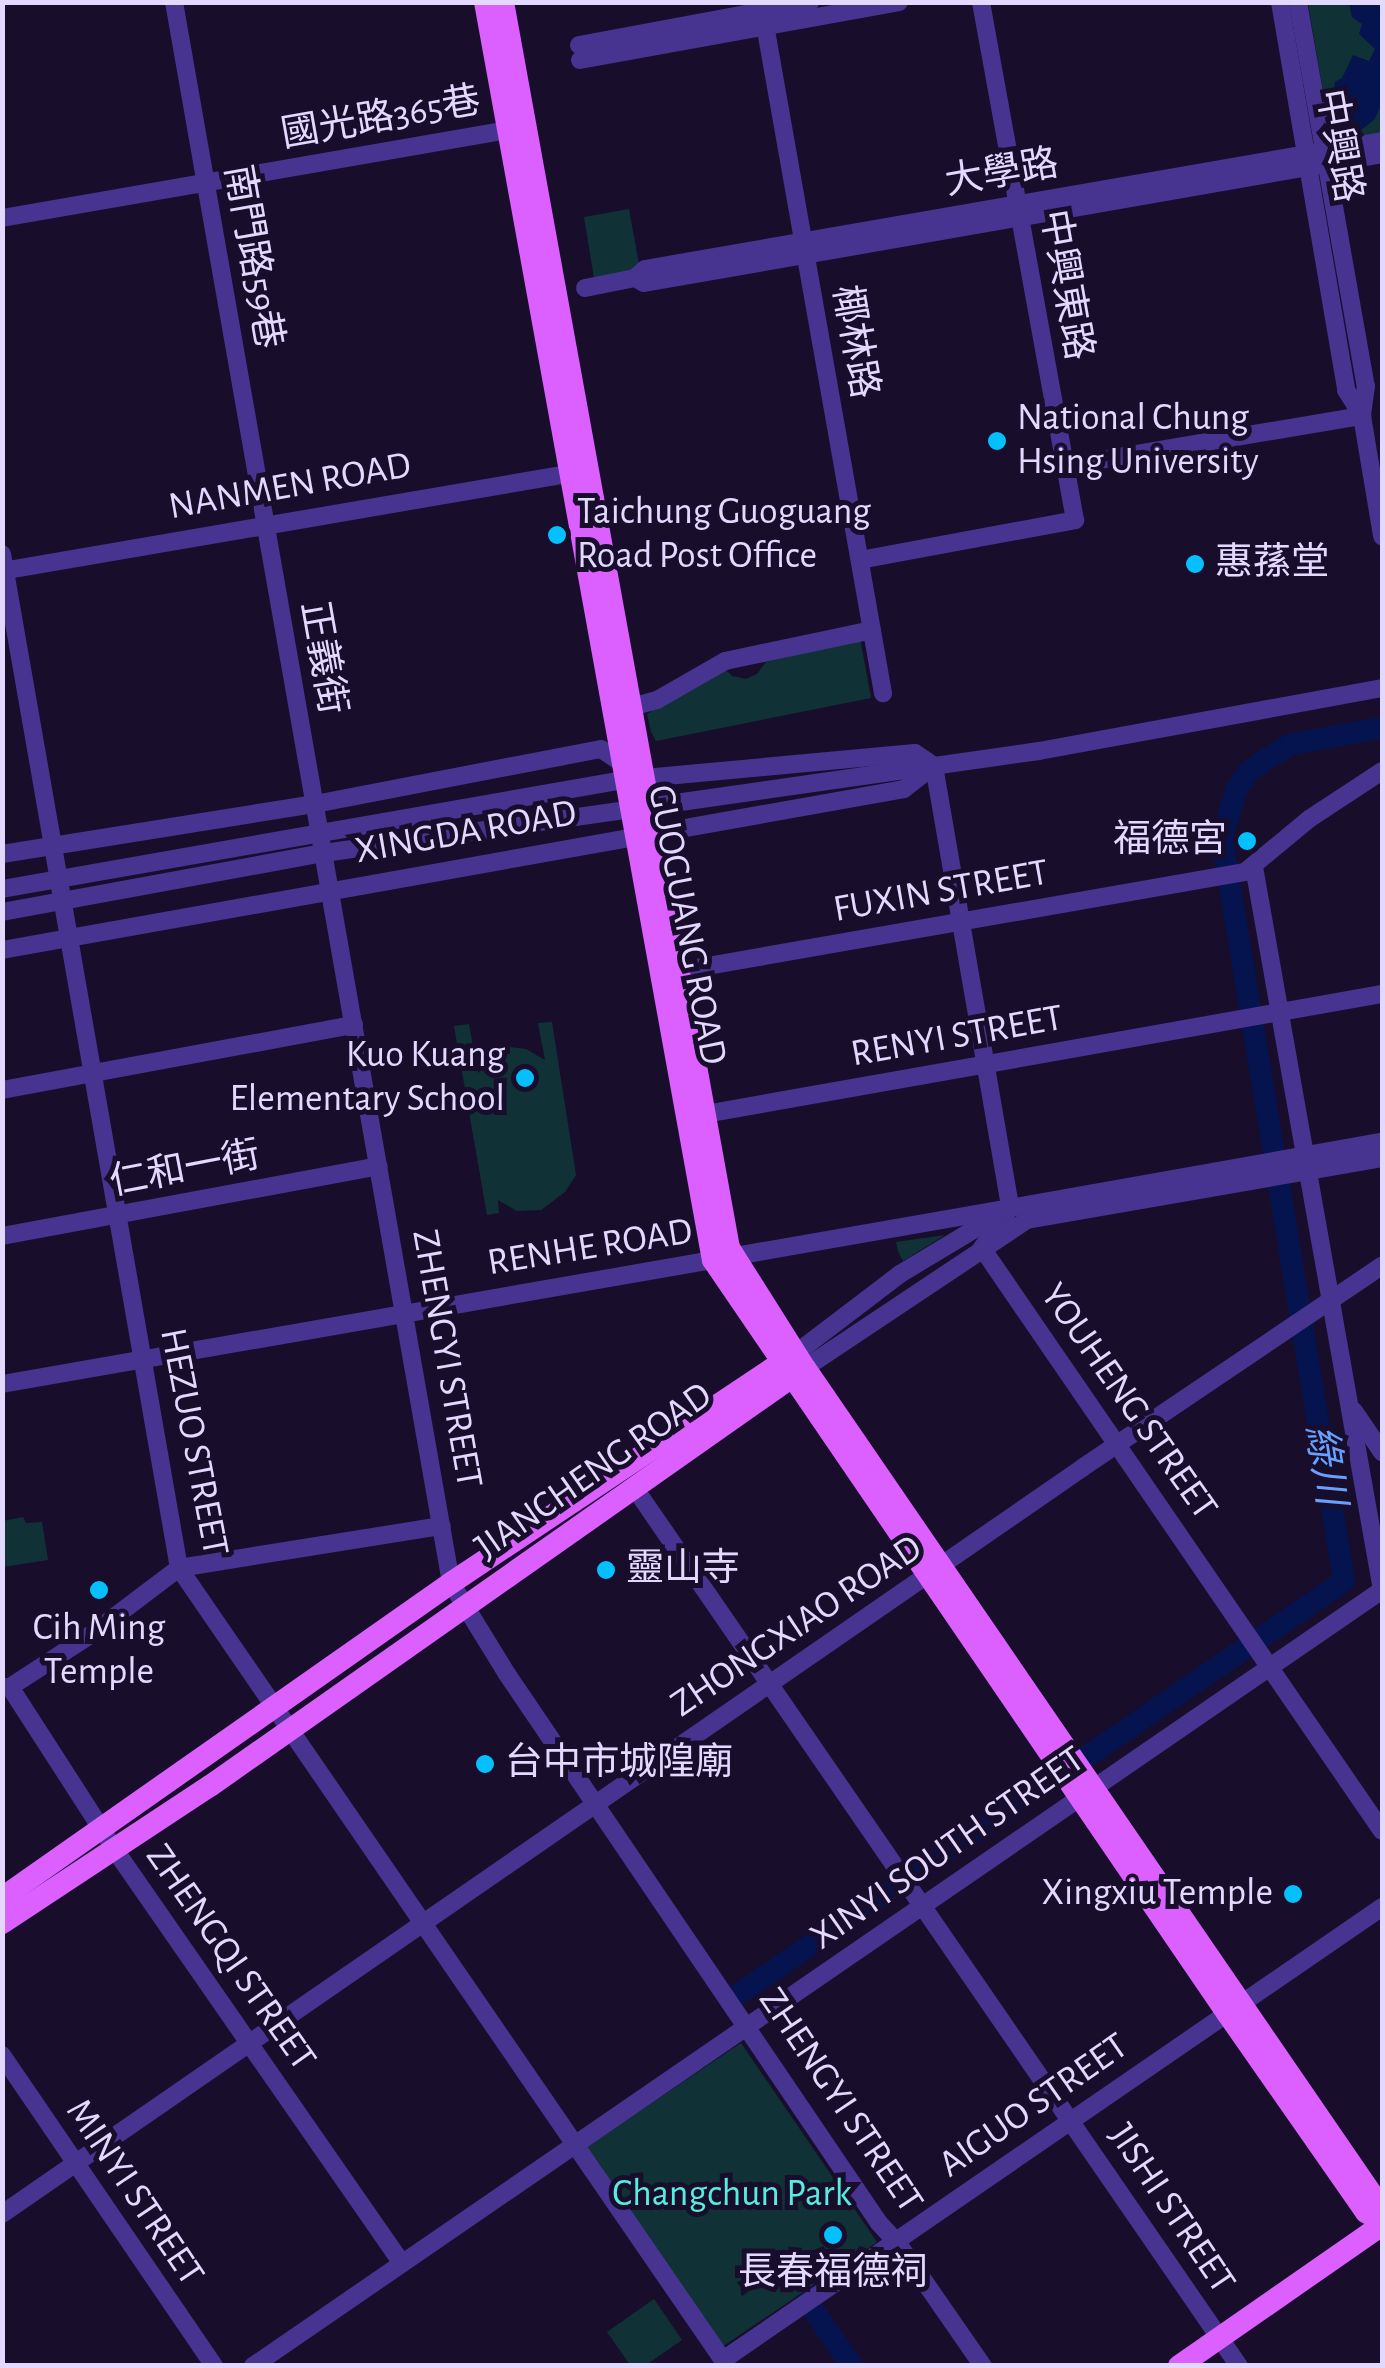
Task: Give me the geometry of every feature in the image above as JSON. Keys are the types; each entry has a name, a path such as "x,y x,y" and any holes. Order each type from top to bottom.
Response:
{"main road":[{"name":"GUOGUANG ROAD","path":"485,2 517,128 580,472 629,773 723,1258 793,1366 1084,1786"},
{"name":"GUOGUANG ROAD","path":"503,2 517,128"},
{"name":"GUOGUANG ROAD","path":"580,472 631,707 629,773"},
{"name":"GUOGUANG ROAD","path":"643,836 678,971 696,1116"},
{"name":"JIANCHENG ROAD","path":"2,1898 101,1828 462,1606 636,1490 793,1366"},
{"name":"JIANCHENG ROAD","path":"2,1924 115,1850 451,1583 793,1366"},
{"path":"1084,1786 1235,2008 1366,2212 1382,2224 1228,2350 1179,2366"},
{"path":"1235,2008 1382,2209"},
{"path":"1201,2366 1382,2243"}],"street":[{"name":"南門路59巷","path":"174,2 266,524"},
{"path":"579,52 810,2"},
{"path":"763,13 899,2"},
{"name":"中興東路","path":"860,560 1075,520 981,2"},
{"name":"中興路","path":"1280,2 1374,385 1362,416"},
{"name":"中興路","path":"1298,2 1346,390 1362,416 1382,536"},
{"name":"椰林路","path":"763,13 883,693"},
{"name":"國光路365巷","path":"2,218 517,128"},
{"name":"大學路","path":"585,288 635,278 644,282 804,248 1316,159 1382,141"},
{"name":"大學路","path":"1316,159 1382,154"},
{"path":"1346,390 1374,385"},
{"path":"1065,466 1362,416"},
{"name":"NANMEN ROAD","path":"3,565 580,472"},
{"name":"正義街","path":"266,524 315,804"},
{"name":"HEZUO STREET","path":"3,565 179,1568 725,2363"},
{"path":"631,707 657,700 724,660 872,630"},
{"name":"XINGDA ROAD","path":"2,912 324,853 638,805 934,766 1382,688"},
{"name":"XINGDA ROAD","path":"2,854 315,804 601,749 629,773"},
{"name":"XINGDA ROAD","path":"2,889 629,773 916,752 934,766"},
{"path":"934,766 1010,1208 982,1248"},
{"name":"XINGDA ROAD","path":"2,950 68,935 904,789 934,766"},
{"path":"1382,771 1309,819 1247,870 1300,1165 1334,1299 1382,1590"},
{"name":"ZHENGYI STREET","path":"315,804 451,1583 462,1606 737,2007 879,2223 897,2242 983,2366"},
{"name":"FUXIN STREET","path":"678,971 1247,870"},
{"path":"1273,1014 1382,994"},
{"name":"RENYI STREET","path":"696,1116 1273,1014"},
{"path":"2,1090 354,1025"},
{"path":"1300,1165 1382,1142"},
{"path":"1266,1171 1382,1158"},
{"name":"仁和一街","path":"2,1236 379,1166"},
{"name":"JIANCHENG ROAD","path":"793,1366 900,1274 1010,1208 1266,1171"},
{"name":"JIANCHENG ROAD","path":"793,1366 1027,1220 1266,1171"},
{"name":"RENHE ROAD","path":"2,1384 1010,1208"},
{"name":"YOUHENG STREET","path":"982,1248 1268,1662"},
{"name":"ZHONGXIAO ROAD","path":"2,2214 769,1683 1382,1266"},
{"path":"1351,1406 1382,1452"},
{"path":"636,1490 769,1683"},
{"path":"6,1687 93,1633 179,1568 442,1526"},
{"name":"XINYI SOUTH STREET","path":"253,2366 574,2142 749,2026 918,1899 1268,1662 1382,1590"},
{"path":"1268,1662 1382,1831"},
{"name":"JISHI STREET","path":"769,1683 1228,2350"},
{"name":"ZHENGQI STREET","path":"6,1687 400,2262"},
{"name":"AIGUO STREET","path":"725,2363 1070,2118 1382,1906"},
{"name":"MINYI STREET","path":"2,2055 73,2165 214,2366"}],"green space":[{"path":"1308,3 1382,3 1382,140 1355,145 1330,132"},
{"path":"629,209 640,270 594,278 584,217"},
{"path":"860,638 871,698 656,741 651,732 647,714 723,667 732,676 746,679 757,674 766,662"},
{"path":"552,1022 576,1175 565,1192 541,1210 517,1211 498,1200 499,1213 487,1215 454,1026 469,1024 478,1073 510,1047 526,1049 545,1060 538,1023"},
{"path":"945,1235 903,1261 898,1251 896,1242"},
{"path":"23,1517 26,1523 42,1522 48,1560 3,1567 3,1521"},
{"name":"Changchun Park","path":"741,2043 877,2242 722,2347 586,2147"},
{"path":"654,2299 682,2340 646,2365 630,2365 607,2332"}],"shaded area":[{"path":"1349,3 1382,3 1382,103 1375,119 1360,131 1347,127 1332,101 1335,82 1342,78 1353,55 1369,61 1375,49 1359,34 1362,24 1352,17"}],"waterway":[{"name":"綠川","path":"740,1993 1344,1581 1222,838 1236,790 1248,772 1268,758 1291,744 1382,728"},
{"name":"綠川","path":"808,2302 852,2366"}],"place":[{"name":"National Chung Hsing University","path":"997,441"},
{"name":"Taichung Guoguang Road Post Office","path":"557,535"},
{"name":"惠蓀堂","path":"1195,564"},
{"name":"福德宮","path":"1247,841"},
{"name":"Kuo Kuang Elementary School","path":"525,1078"},
{"name":"靈山寺","path":"606,1570"},
{"name":"Cih Ming Temple","path":"99,1590"},
{"name":"台中市城隍廟","path":"485,1764"},
{"name":"Xingxiu Temple","path":"1293,1894"},
{"name":"長春福德祠","path":"833,2235"}]}
